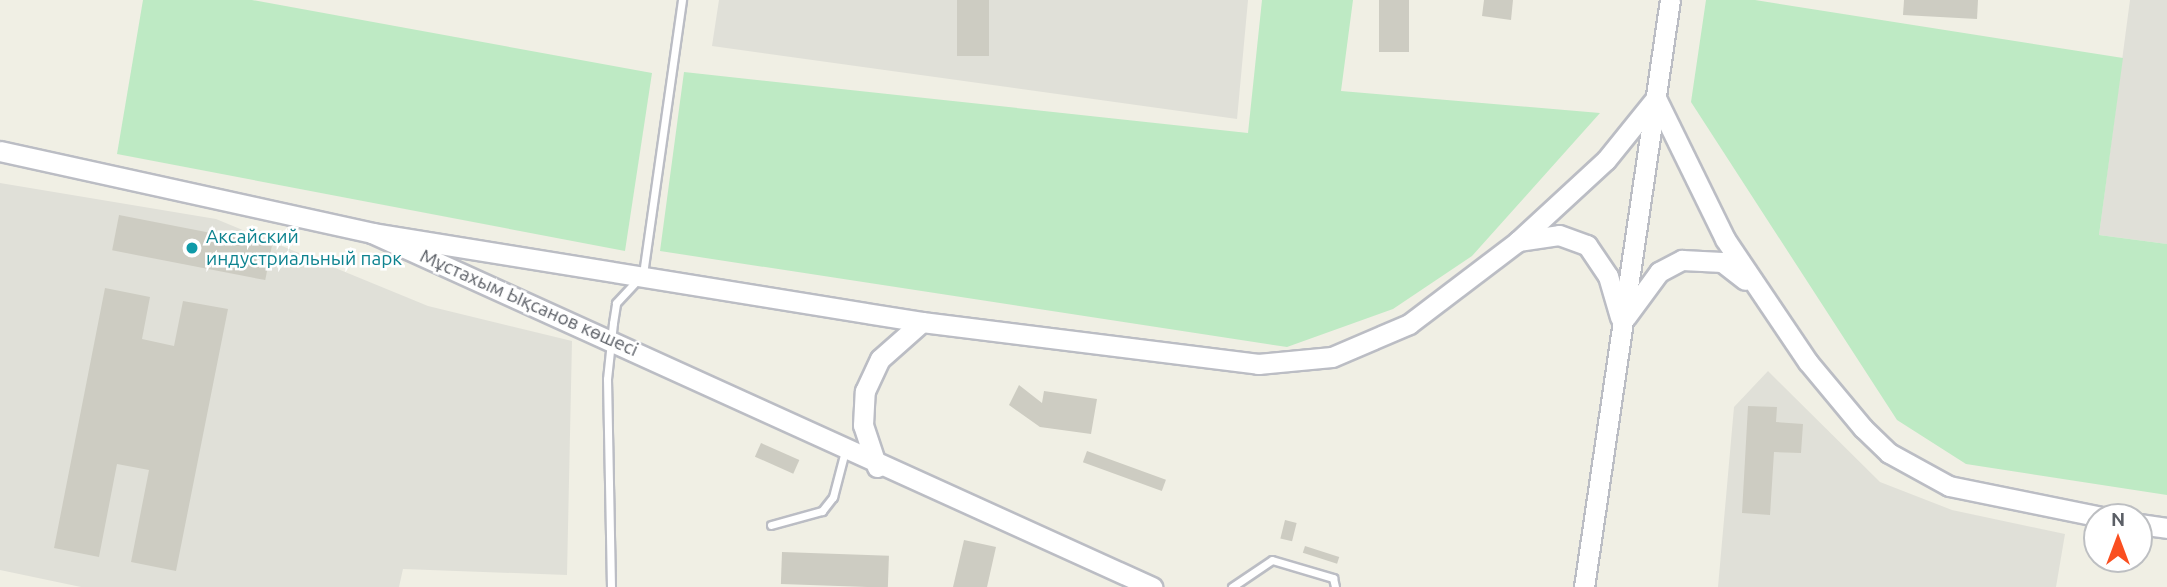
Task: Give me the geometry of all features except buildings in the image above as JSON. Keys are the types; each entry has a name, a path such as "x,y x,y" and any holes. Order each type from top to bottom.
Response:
{"main road":[{"path":"1584,587 1670,0"},
{"path":"372,233 643,274 922,322 1258,364 1332,357 1409,324 1517,242 1606,160 1656,97"},
{"path":"1656,97 1702,200 1761,295 1808,362 1889,453 1950,486 2083,513"},
{"name":"Мұстахым Ықсанов көшесі","path":"0,151 372,233 615,340 877,467 1152,587"},
{"path":"1517,242 1559,235 1587,245 1608,276 1622,323"},
{"path":"1622,323 1659,272 1682,260 1722,262 1761,295"},
{"path":"877,467 863,425 865,391 880,359 922,322"}],"lane":[{"path":"611,587 607,379 615,340 616,303 643,274 682,0"},
{"path":"771,525 822,511 845,451"},
{"path":"1232,587 1272,560 1333,579 1335,587"}],"shaded area":[{"path":"719,0 1248,0 1237,119 712,46"},
{"path":"2130,0 2167,0 2167,244 2099,235"},
{"path":"0,183 216,219 428,306 572,341 567,575 403,569 399,587 81,587 0,570"},
{"path":"1768,371 1880,482 1952,510 2065,534 2056,587 1718,587 1734,407"}],"green space":[{"path":"143,0 252,0 652,73 625,251 117,154"},
{"path":"1262,0 1353,0 1341,91 1600,113 1472,256 1393,309 1287,347 660,251 684,72 1248,133"},
{"path":"1706,0 1755,0 2123,58 2099,235 2167,244 2167,495 1966,464 1897,420 1691,102"}],"place":[{"name":"Аксайский индустриальный парк","path":"192,248"}]}
